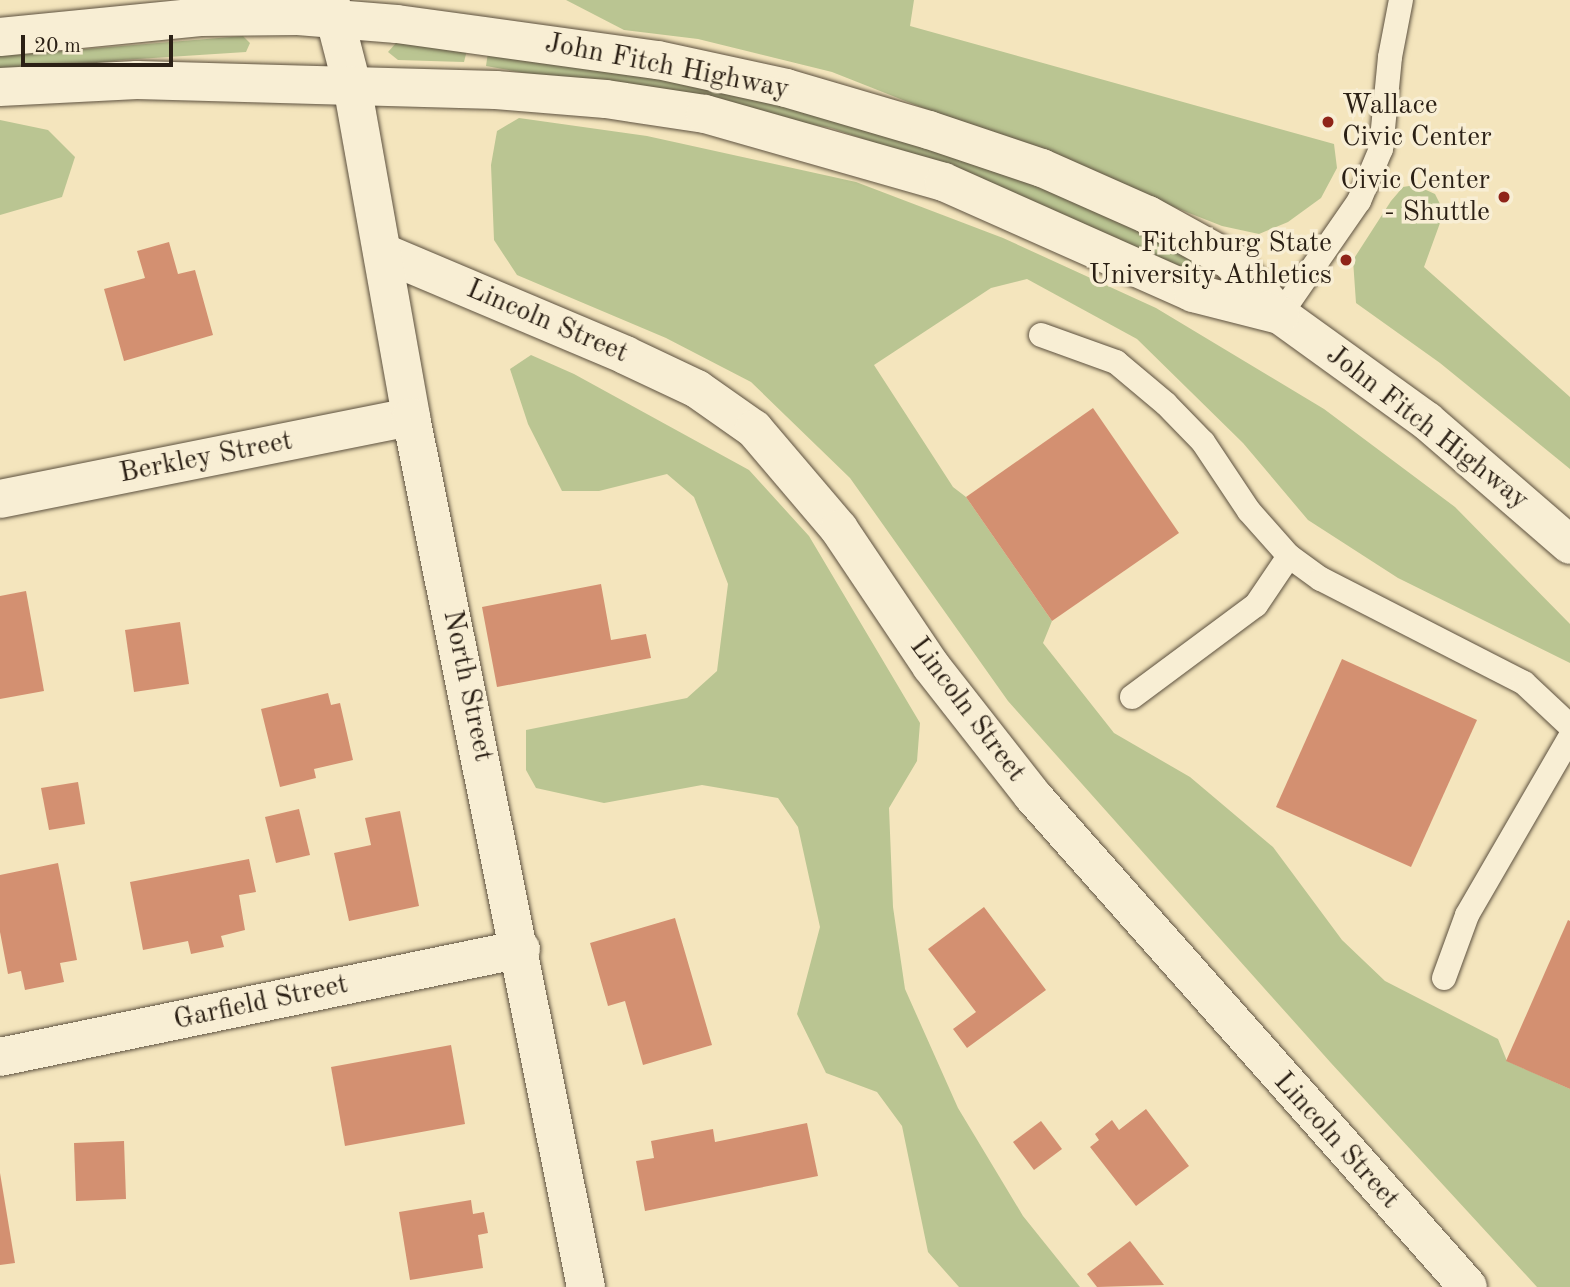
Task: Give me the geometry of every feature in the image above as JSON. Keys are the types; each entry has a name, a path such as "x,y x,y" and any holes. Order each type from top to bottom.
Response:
{"street":[{"name":"John Fitch Highway","path":"0,37 201,17 332,9 658,60 786,88 929,130 1042,169 1149,215 1230,260 1280,315 1427,421 1570,545"},
{"name":"North Street","path":"332,9 352,85 411,416 521,949 586,1287"},
{"name":"John Fitch Highway","path":"0,87 137,80 496,90 705,114 944,182 1193,293 1280,315"},
{"name":"Lincoln Street","path":"384,253 625,355 697,389 754,429 839,529 931,666 1032,795 1468,1287"},
{"name":"Berkley Street","path":"0,499 411,416"},
{"name":"Garfield Street","path":"0,1058 521,949"}],"lane":[{"path":"1280,315 1359,201 1381,149 1390,57 1401,0"},
{"path":"1041,335 1116,362 1166,404 1203,442 1249,511 1289,556 1321,579 1524,683 1570,726"},
{"path":"1132,697 1256,604 1289,556"},
{"path":"1444,978 1467,915 1570,737"}],"green space":[{"path":"566,0 914,0 910,26 1334,144 1337,168 1321,198 1288,222 1259,234 1222,226 832,72 698,39 624,30"},
{"path":"243,36 250,43 246,52 122,60 0,76 0,56"},
{"path":"396,43 467,50 464,62 398,60 388,52"},
{"path":"488,52 579,63 787,102 1073,198 1211,267 1212,273 1207,278 974,176 831,128 486,66"},
{"path":"519,118 647,136 856,182 1003,238 1156,308 1324,409 1455,507 1570,624 1570,663 1398,578 1308,520 1243,443 1137,339 1027,279 991,288 874,365 953,487 966,497 1052,621 1043,643 1114,733 1190,777 1273,847 1342,940 1385,981 1498,1039 1507,1061 1570,1089 1570,1287 1537,1287 1331,1063 1008,701 850,478 751,382 666,338 517,275 494,240 491,165 497,131"},
{"path":"0,120 48,130 75,157 62,197 0,215"},
{"path":"1415,185 1435,194 1444,212 1424,267 1570,397 1570,469 1440,363 1356,303 1353,260 1391,201 1403,187"},
{"path":"531,355 574,374 749,470 809,536 920,723 917,761 889,808 893,907 905,989 958,1108 1023,1216 1080,1287 959,1287 928,1252 902,1126 877,1092 826,1073 797,1014 820,927 798,827 778,798 702,785 604,803 536,788 526,770 526,730 687,698 717,671 728,584 694,497 667,474 599,491 562,491 528,424 510,369"}],"building":[{"path":"169,242 178,274 195,270 213,335 124,361 104,289 145,278 137,251"},
{"path":"1093,408 1179,533 1052,621 966,497"},
{"path":"601,584 611,640 646,634 651,658 497,687 482,607"},
{"path":"26,591 44,691 0,699 0,596"},
{"path":"180,622 189,684 134,692 125,630"},
{"path":"1342,659 1477,720 1411,867 1276,807"},
{"path":"328,693 331,705 340,703 353,760 314,769 316,778 280,787 261,709"},
{"path":"78,782 85,824 49,830 41,788"},
{"path":"299,809 310,855 276,863 265,817"},
{"path":"400,811 419,906 349,921 334,853 371,845 365,818"},
{"path":"249,859 256,892 239,895 245,930 221,936 224,947 191,954 188,941 143,950 130,882"},
{"path":"58,863 77,960 60,963 64,982 25,990 21,971 8,974 0,932 0,875"},
{"path":"984,907 1046,990 967,1048 953,1029 976,1012 928,949"},
{"path":"675,918 712,1045 643,1065 625,1001 608,1006 590,943"},
{"path":"1568,920 1570,921 1570,1089 1506,1061"},
{"path":"451,1045 465,1124 345,1146 331,1067"},
{"path":"1146,1109 1189,1166 1136,1206 1090,1147 1099,1140 1095,1134 1112,1120 1119,1130"},
{"path":"1041,1121 1062,1149 1034,1170 1013,1142"},
{"path":"807,1123 818,1176 645,1211 636,1161 654,1158 651,1141 713,1129 715,1142"},
{"path":"124,1141 126,1199 76,1201 74,1143"},
{"path":"0,1173 15,1263 0,1265"},
{"path":"471,1200 473,1214 484,1212 488,1233 478,1235 483,1268 410,1280 399,1212"},
{"path":"1130,1241 1164,1285 1097,1287 1087,1274"}],"place":[{"name":"Wallace Civic Center","path":"1328,122"},
{"name":"Civic Center - Shuttle","path":"1504,197"},
{"name":"Fitchburg State University Athletics","path":"1346,260"}]}
